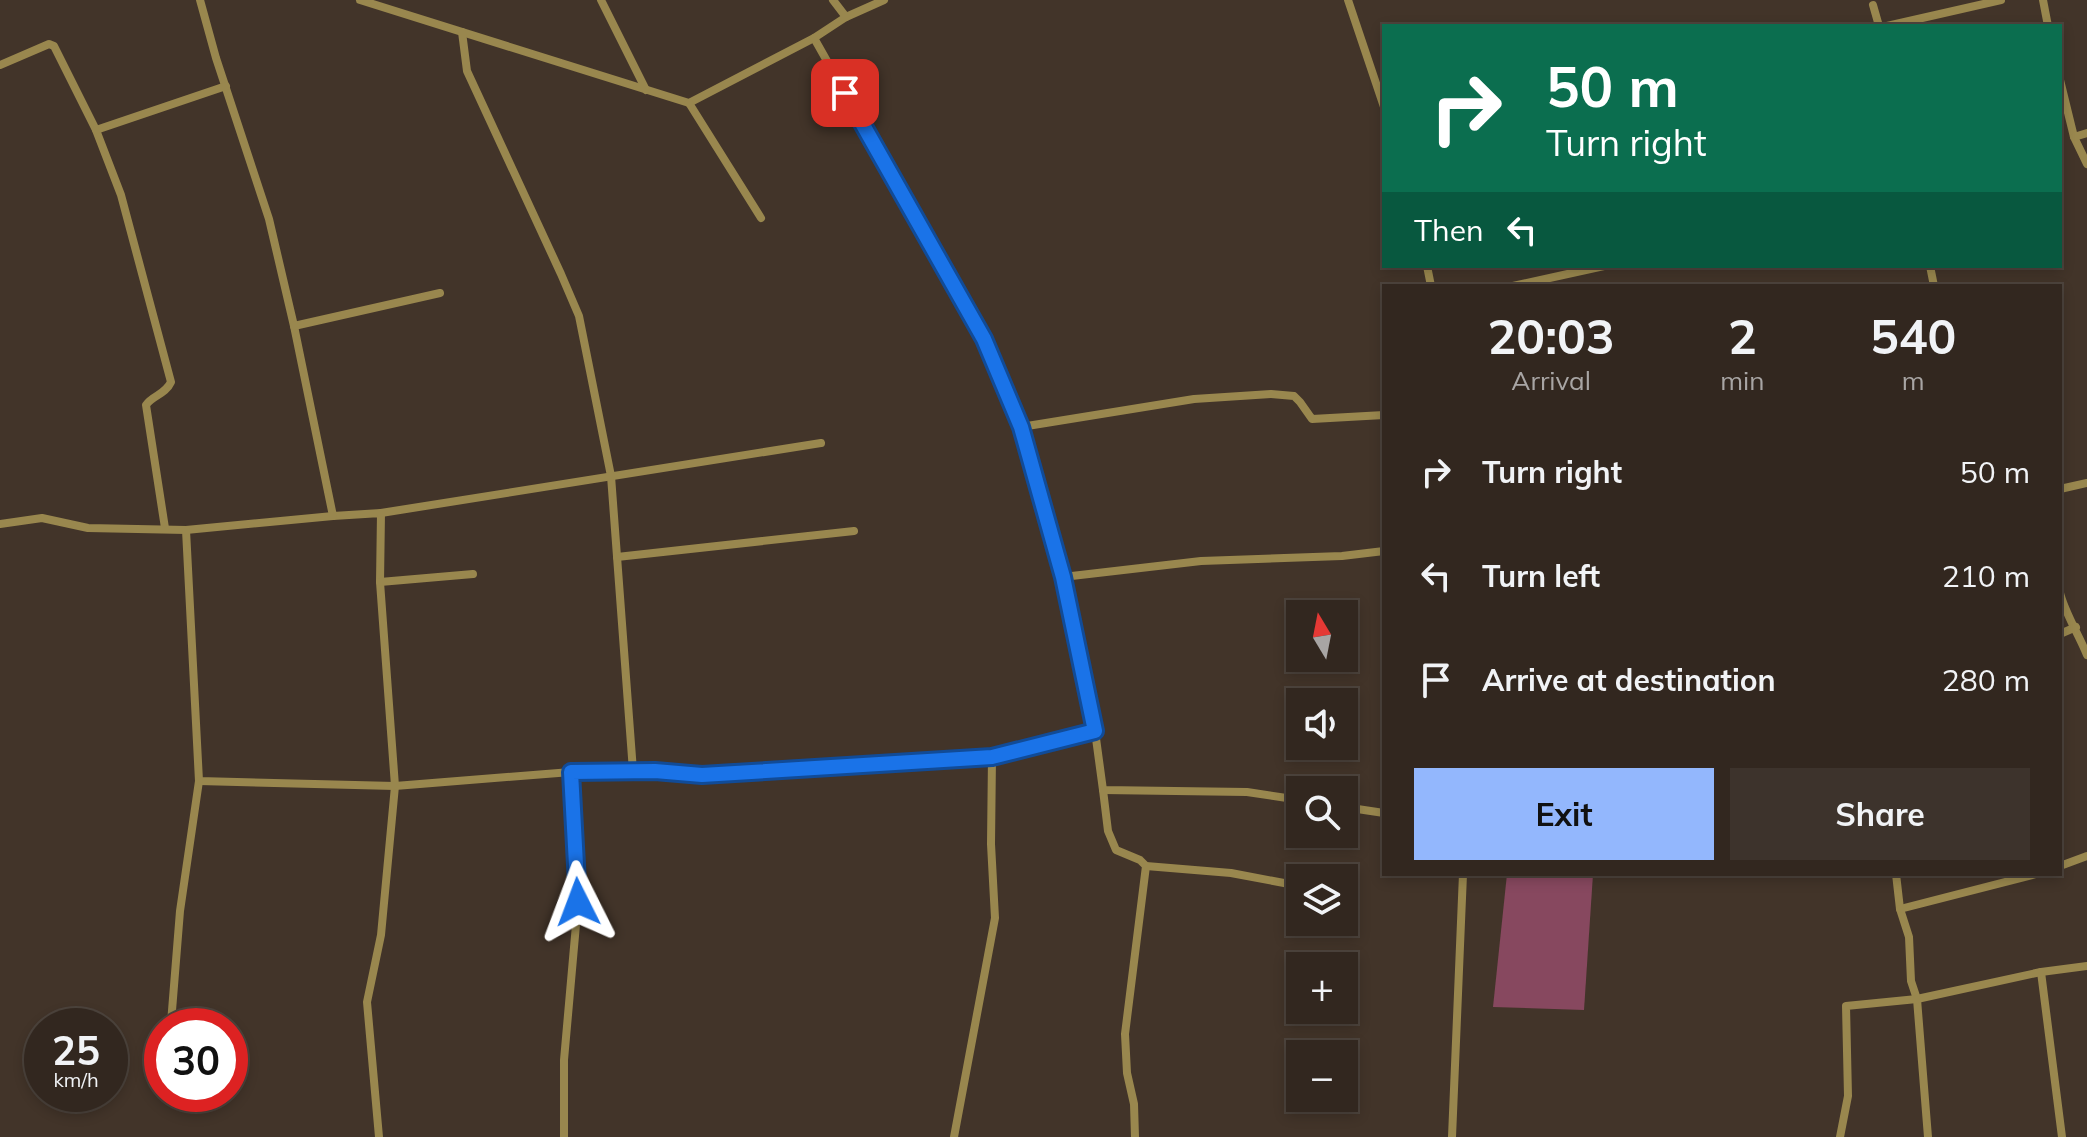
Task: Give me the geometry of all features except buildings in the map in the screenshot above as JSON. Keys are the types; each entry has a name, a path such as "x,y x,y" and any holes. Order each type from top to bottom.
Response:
{"street":[{"path":"200,0 269,219 333,516"},
{"path":"360,0 689,103 761,218"},
{"path":"601,0 646,90"},
{"path":"833,0 846,17"},
{"path":"689,103 814,38 846,17 884,0"},
{"path":"1348,0 1382,101"},
{"path":"1896,24 2001,0"},
{"path":"2043,0 2048,24"},
{"path":"1873,5 1878,24"},
{"path":"462,32 467,71 579,316 611,476 633,771"},
{"path":"814,38 984,339 1021,427 1063,577 1095,731 1108,831 1116,850 1140,860 1146,866 1231,873 1286,883"},
{"path":"0,65 49,44 54,46 96,130 121,195 171,382 164,393 150,399 146,405 165,528"},
{"path":"96,130 226,86"},
{"path":"2062,88 2074,137 2087,164"},
{"path":"2074,137 2087,133"},
{"path":"1522,284 1595,268"},
{"path":"294,326 440,293"},
{"path":"1021,427 1194,399 1271,394 1294,396 1312,419 1382,415"},
{"path":"0,524 42,518 88,528 186,530 381,513 821,443"},
{"path":"2062,489 2087,483"},
{"path":"379,1137 367,1002 381,935 395,786 380,582 381,513"},
{"path":"172,1008 180,911 199,781 186,530"},
{"path":"617,557 854,531"},
{"path":"1063,577 1201,561 1342,556 1382,551"},
{"path":"380,582 473,574"},
{"path":"2062,601 2087,655"},
{"path":"2062,633 2076,627"},
{"path":"199,781 395,786 571,772 655,771 702,775 992,757 1095,731"},
{"path":"954,1137 995,918 991,844 992,757"},
{"path":"564,1137 564,1060 578,902 571,772"},
{"path":"1103,790 1247,792 1286,798"},
{"path":"1358,809 1382,813"},
{"path":"2062,865 2087,856"},
{"path":"1135,1137 1125,1034 1146,866"},
{"path":"1452,1137 1463,876"},
{"path":"1896,876 1900,909 1909,937 1911,981 1917,999 1928,1137"},
{"path":"1900,909 2028,876"},
{"path":"1840,1137 1848,1096 1846,1006 1917,999 2041,972 2087,966"},
{"path":"2041,972 2062,1137"}],"shaded area":[{"path":"1507,876 1593,876 1584,1010 1493,1007"}],"route":[{"path":"578,902 571,772 655,771 702,775 992,757 1095,731 1063,577 1021,427 984,339 845,93"}]}
